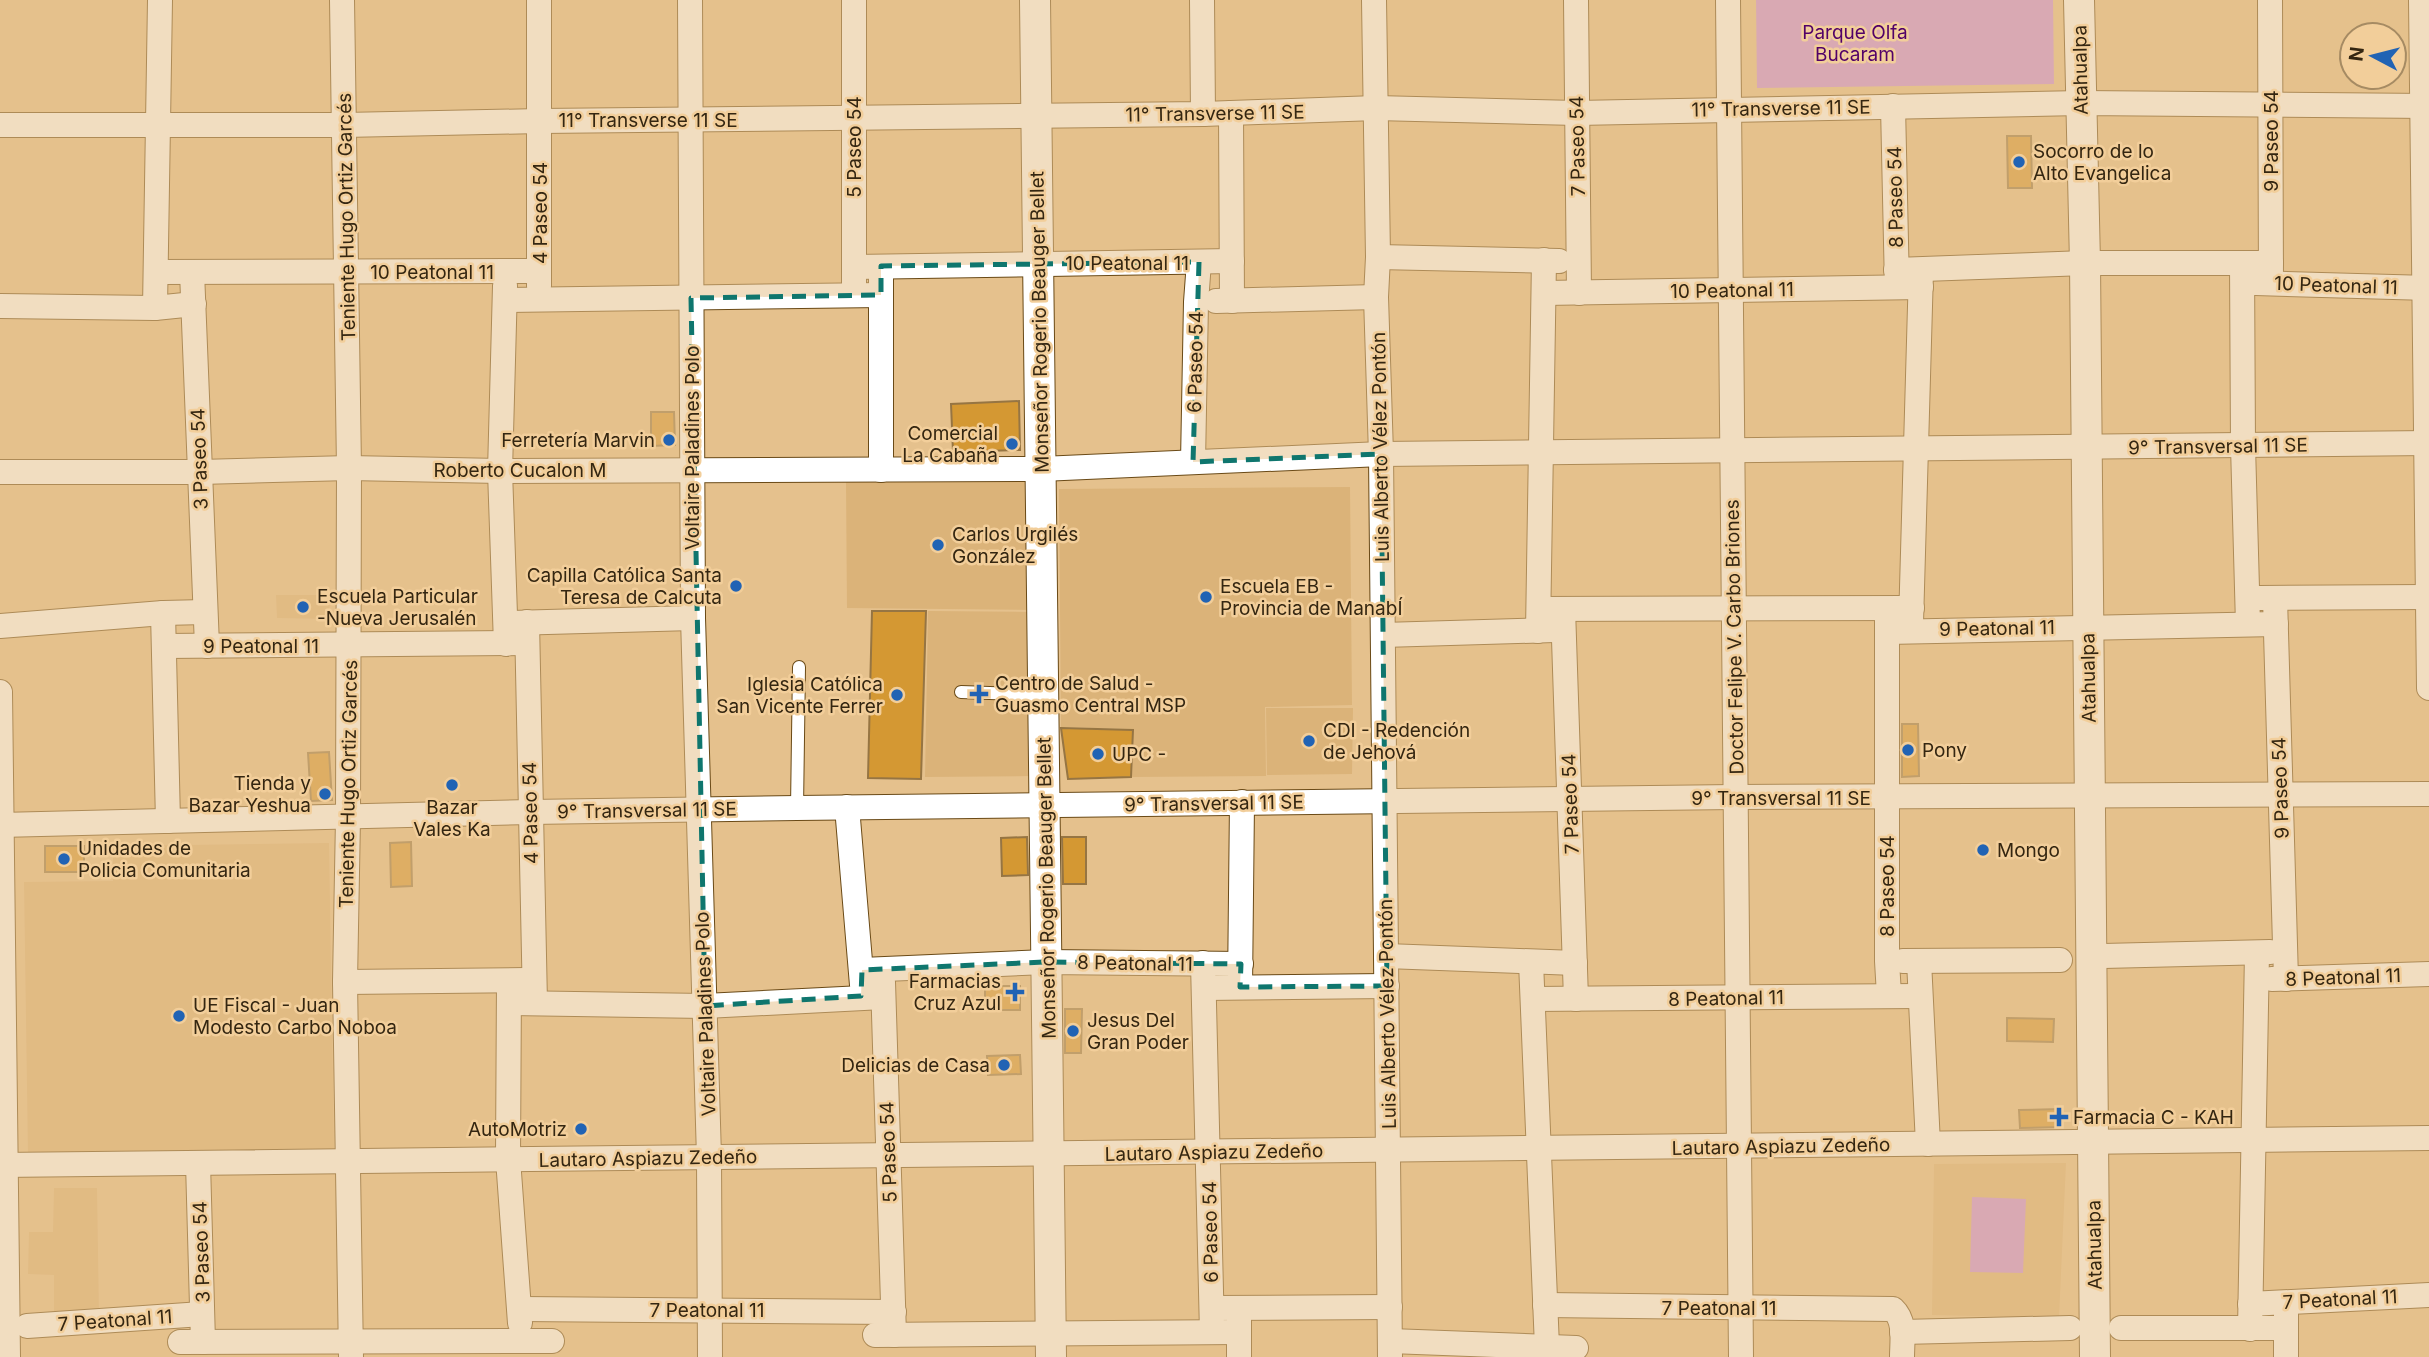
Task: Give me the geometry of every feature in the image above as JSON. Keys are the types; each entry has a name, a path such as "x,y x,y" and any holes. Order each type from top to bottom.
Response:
{"street":[{"path":"155,308 160,0"},
{"name":"Teniente Hugo Ortiz Garcés","path":"342,0 349,468 345,982 351,1349"},
{"name":"4 Paseo 54","path":"539,0 539,300"},
{"name":"Voltaire Paladines Polo","path":"690,0 693,618 709,1157 710,1357"},
{"name":"5 Paseo 54","path":"854,0 854,295"},
{"name":"Monseñor Rogerio Beauger Bellet","path":"1035,0 1051,1345"},
{"path":"1202,0 1203,114"},
{"name":"Luis Alberto Vélez Pontón","path":"1374,0 1390,1349"},
{"name":"7 Paseo 54","path":"1576,0 1579,293"},
{"name":"Doctor Felipe V. Carbo Briones","path":"1728,0 1741,1357"},
{"name":"Atahualpa","path":"2079,0 2085,263 2095,1357"},
{"name":"9 Paseo 54","path":"2270,0 2271,273"},
{"path":"2421,0 2425,106 2429,688"},
{"name":"11° Transverse 11 SE","path":"0,125 344,125 1203,114 1376,108 1577,113 2081,103 2425,106"},
{"name":"8 Paseo 54","path":"1889,995 1888,798 1899,620 1916,450 1909,279 1893,106"},
{"name":"6 Paseo 54","path":"1231,113 1232,301"},
{"path":"1378,257 1578,261"},
{"name":"7 Paseo 54","path":"1544,260 1541,453 1551,620 1569,800 1576,999"},
{"name":"10 Peatonal 11","path":"854,267 1231,261"},
{"name":"6 Paseo 54","path":"1193,462 1199,262"},
{"name":"10 Peatonal 11","path":"1544,293 1731,290 1909,279 2085,263 2271,273 2426,288"},
{"path":"881,266 881,470"},
{"name":"4 Paseo 54","path":"506,271 500,471 517,633 530,812 522,992 508,1159 521,1341"},
{"name":"10 Peatonal 11","path":"156,272 539,271"},
{"name":"3 Paseo 54","path":"192,272 207,646"},
{"path":"2243,273 2243,446 2248,624"},
{"name":"10 Peatonal 11","path":"505,300 881,295"},
{"name":"10 Peatonal 11","path":"1196,302 1376,297"},
{"path":"0,306 155,308 194,304"},
{"name":"9° Transversal 11 SE","path":"1041,469 1381,454 2427,443"},
{"name":"Roberto Cucalon M","path":"0,472 200,472 349,468 500,471 1041,469"},
{"path":"2248,598 2427,597"},
{"name":"9 Paseo 54","path":"2275,598 2286,979"},
{"name":"9 Peatonal 11","path":"1383,635 1734,608 1899,620 2088,627 2276,624"},
{"name":"9 Peatonal 11","path":"0,625 205,612"},
{"path":"163,613 168,821"},
{"name":"9 Peatonal 11","path":"164,646 349,646 693,618"},
{"path":"0,692 3,1165 11,1327 8,1357"},
{"name":"9° Transversal 11 SE","path":"1,825 847,807 2090,794 2429,794"},
{"path":"1240,975 1242,802"},
{"name":"5 Paseo 54","path":"847,807 872,970 872,997 888,1157 882,1330"},
{"name":"8 Peatonal 11","path":"2103,956 2285,952"},
{"path":"2250,1329 2257,953"},
{"path":"1386,956 1575,963"},
{"path":"1887,961 2060,960"},
{"path":"1919,961 1928,1144"},
{"name":"8 Peatonal 11","path":"872,970 1046,962 1204,976 1240,975 1387,986"},
{"path":"1531,962 1547,1347"},
{"name":"8 Peatonal 11","path":"2257,980 2429,974"},
{"name":"6 Paseo 54","path":"1204,976 1212,1320"},
{"path":"345,982 705,1006 872,997"},
{"name":"8 Peatonal 11","path":"1532,999 1919,996"},
{"name":"Lautaro Aspiazu Zedeño","path":"3,1165 2429,1138"},
{"name":"3 Paseo 54","path":"188,1347 198,1163"},
{"name":"7 Peatonal 11","path":"2250,1304 2429,1294"},
{"path":"2286,1301 2286,1357"},
{"name":"7 Peatonal 11","path":"1545,1305 1740,1308 1898,1321 2070,1328"},
{"name":"7 Peatonal 11","path":"520,1308 709,1310 882,1330 1051,1345 1212,1320 1390,1307"},
{"path":"1390,1349 1547,1347 1577,1353 1574,1307"},
{"path":"188,1347 351,1349 521,1341 552,1349 552,1309"},
{"name":"7 Peatonal 11","path":"11,1327 191,1314"},
{"path":"1239,1319 1239,1357"},
{"path":"1898,1321 1902,1357"},
{"name":"7 Peatonal 11","path":"2121,1328 2286,1328"}],"lane":[{"path":"797,808 799,667"},
{"path":"961,692 1044,695"}],"highlighted area":[{"path":"1199,262 1193,462 1381,454 1387,986 1240,987 1241,964 1046,962 862,970 861,996 705,1006 691,298 881,295 881,266"}],"shaded area":[{"name":"Carlos Urgilés González","path":"1029,481 1032,610 847,608 846,482"},
{"name":"Escuela EB - Provincia de ManabÍ","path":"1350,487 1352,705 1265,707 1266,776 1132,777 1133,729 1061,727 1059,489"},
{"name":"Escuela Particular -Nueva Jerusalén","path":"276,595 330,595 329,619 277,618"},
{"name":"Centro de Salud - Guasmo Central MSP","path":"928,611 1032,612 1033,776 925,777"},
{"name":"CDI - Redención de Jehová","path":"1266,708 1353,708 1352,774 1267,775"},
{"name":"UE Fiscal - Juan Modesto Carbo Noboa","path":"329,843 334,1150 28,1155 24,882 113,881 113,846"},
{"path":"2066,1163 2059,1318 1932,1315 1934,1164"},
{"path":"54,1188 97,1188 99,1316 54,1317 54,1275 28,1274 29,1232 53,1232"}],"green space":[{"name":"Parque Olfa Bucaram","path":"1756,0 2053,0 2054,84 1757,88"},
{"path":"1972,1197 2026,1199 2023,1273 1970,1272"}],"building":[{"name":"Socorro de lo Alto Evangelica","path":"2007,136 2031,136 2032,188 2008,188"},
{"path":"1019,401 1020,450 953,452 951,404"},
{"path":"651,412 674,412 675,445 651,446"},
{"name":"Iglesia Católica San Vicente Ferrer","path":"872,611 926,611 921,779 868,778"},
{"name":"Pony","path":"1902,724 1918,724 1919,776 1902,777"},
{"name":"UPC -","path":"1061,728 1133,730 1131,777 1068,779"},
{"path":"329,752 332,800 311,801 308,753"},
{"path":"1027,837 1028,875 1002,876 1001,838"},
{"path":"1062,837 1086,837 1086,884 1063,884"},
{"path":"411,842 412,886 391,887 390,843"},
{"name":"Unidades de Policia Comunitaria","path":"45,846 84,846 84,872 45,872"},
{"path":"985,986 1020,986 1020,1010 985,1010"},
{"name":"Jesus Del Gran Poder","path":"1065,1009 1082,1009 1081,1053 1065,1053"},
{"path":"2007,1018 2054,1019 2053,1042 2007,1041"},
{"name":"Delicias de Casa","path":"1020,1055 1021,1074 988,1075 987,1056"},
{"path":"2061,1109 2062,1127 2020,1128 2019,1110"}],"place":[{"name":"Socorro de lo Alto Evangelica","path":"2019,162"},
{"name":"Ferretería Marvin","path":"669,440"},
{"name":"Comercial La Cabaña","path":"1012,444"},
{"name":"Carlos Urgilés González","path":"938,545"},
{"name":"Capilla Católica Santa Teresa de Calcuta","path":"736,586"},
{"name":"Escuela EB - Provincia de ManabÍ","path":"1206,597"},
{"name":"Escuela Particular -Nueva Jerusalén","path":"303,607"},
{"name":"Centro de Salud - Guasmo Central MSP","path":"979,694"},
{"name":"Iglesia Católica San Vicente Ferrer","path":"897,695"},
{"name":"CDI - Redención de Jehová","path":"1309,741"},
{"name":"Pony","path":"1908,750"},
{"name":"UPC -","path":"1098,754"},
{"name":"Bazar Vales Ka","path":"452,785"},
{"name":"Tienda y Bazar Yeshua","path":"325,794"},
{"name":"Mongo","path":"1983,850"},
{"name":"Unidades de Policia Comunitaria","path":"64,859"},
{"name":"Farmacias Cruz Azul","path":"1015,992"},
{"name":"UE Fiscal - Juan Modesto Carbo Noboa","path":"179,1016"},
{"name":"Jesus Del Gran Poder","path":"1073,1031"},
{"name":"Delicias de Casa","path":"1004,1065"},
{"name":"Farmacia C - KAH","path":"2059,1117"},
{"name":"AutoMotriz","path":"581,1129"}]}
